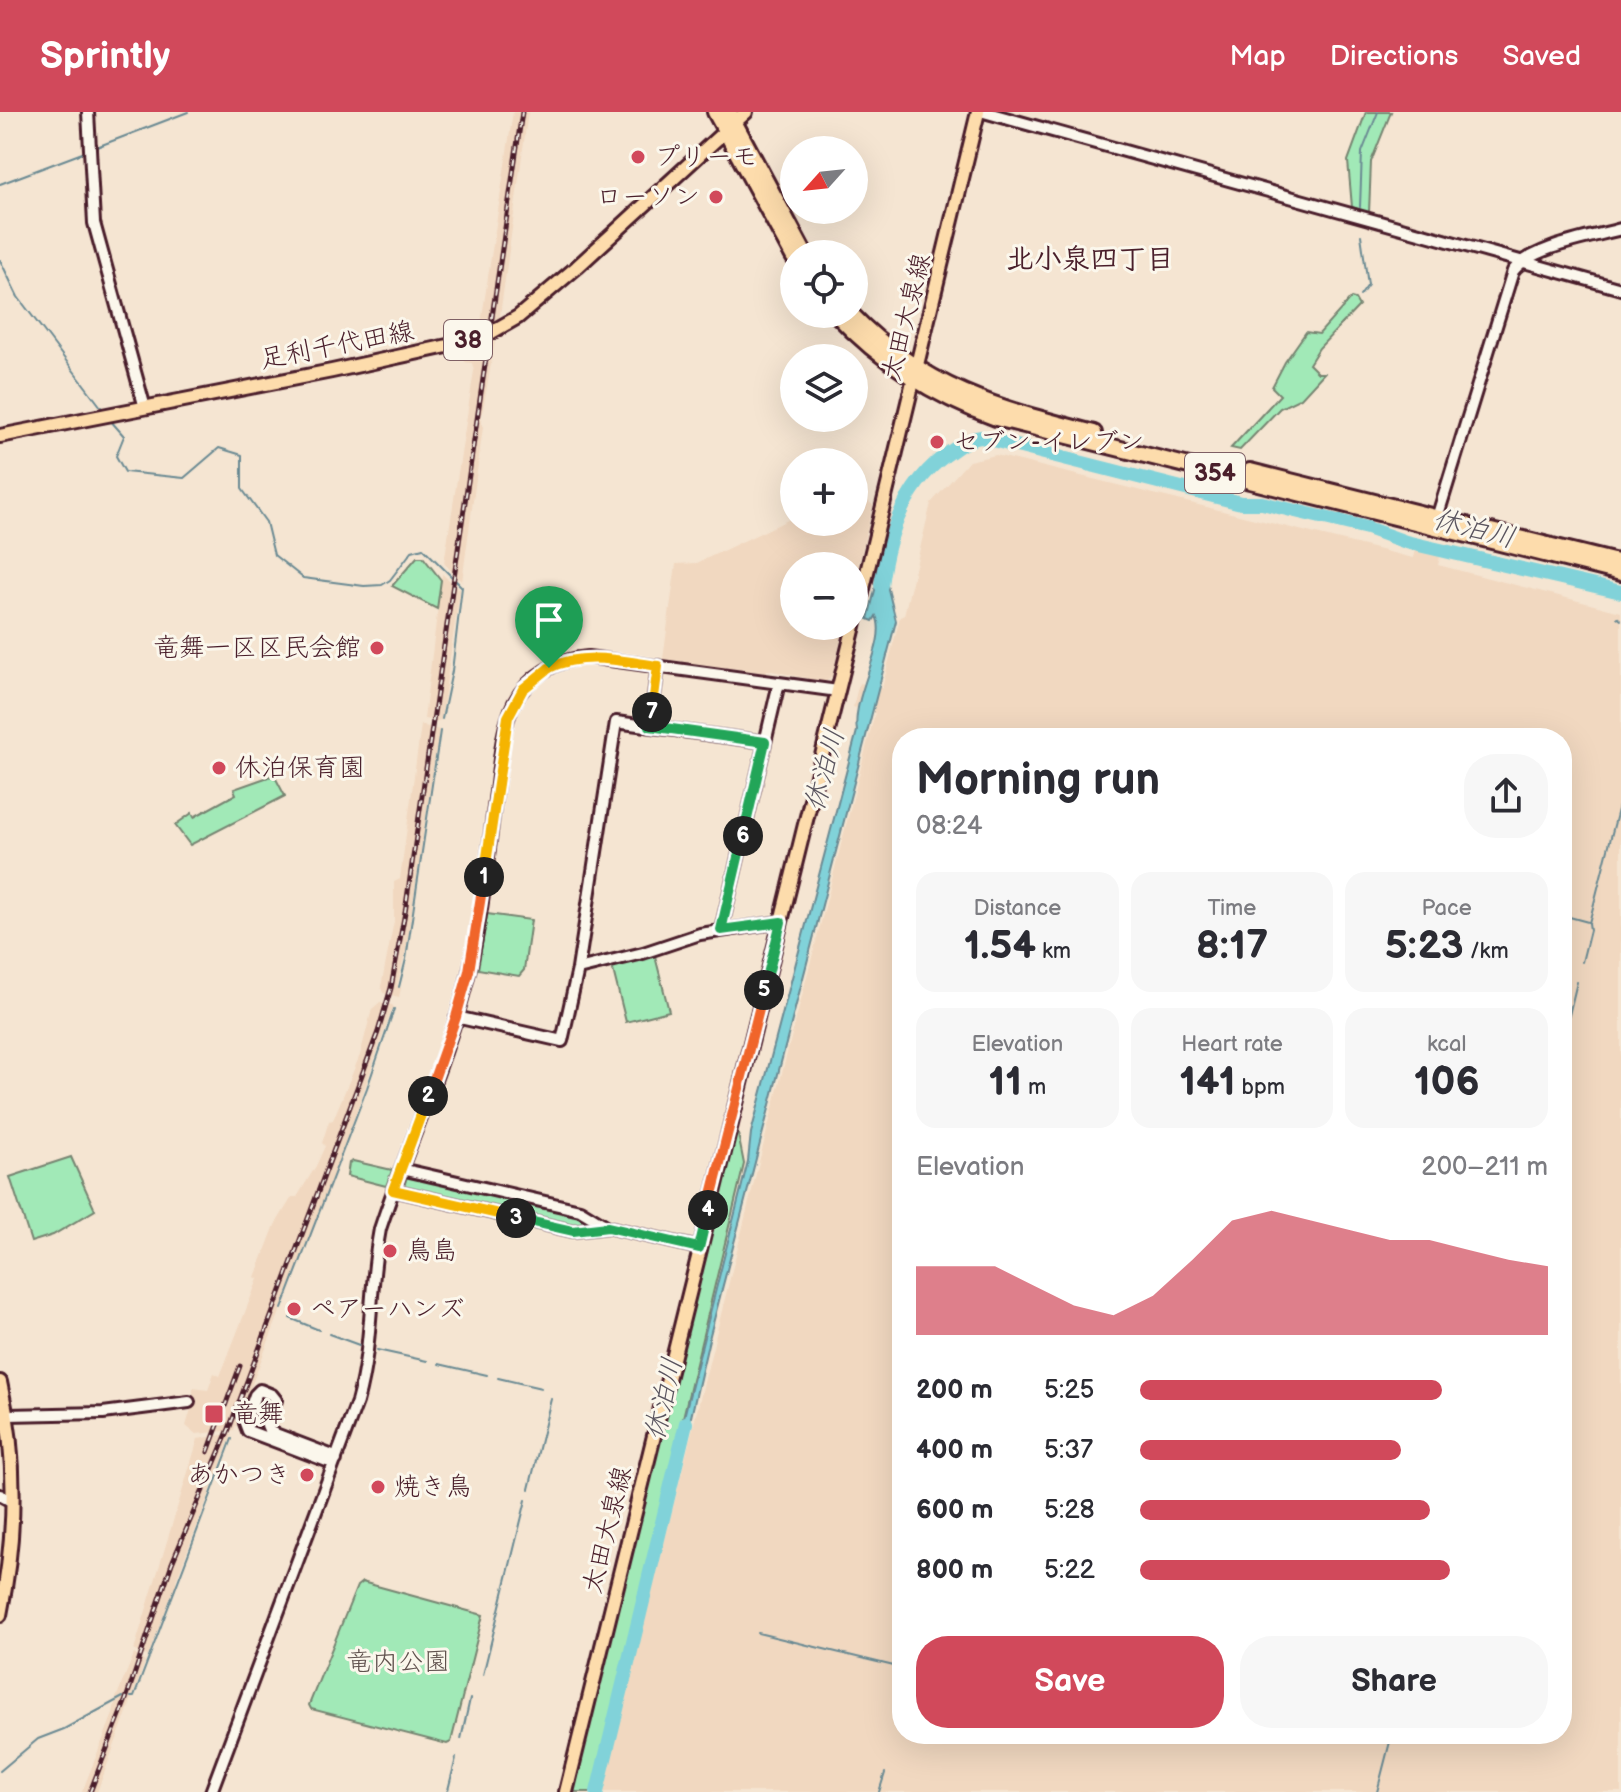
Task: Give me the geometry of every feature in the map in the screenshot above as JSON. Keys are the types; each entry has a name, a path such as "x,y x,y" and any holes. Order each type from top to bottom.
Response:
{"highway":[{"path":"715,112 734,119 798,240"},
{"path":"734,119 786,240"},
{"name":"354","path":"850,328 874,351 916,375 1007,410 1621,573"},
{"name":"354","path":"865,328 916,375"},
{"name":"354","path":"1436,522 1621,563"}],"main road":[{"name":"太田大泉線","path":"868,569 981,112"},
{"name":"足利千代田線","path":"0,436 452,345 502,328 577,267 734,119"},
{"name":"太田大泉線","path":"566,1792 851,640"},
{"path":"0,1382 7,1415 13,1502 11,1547 0,1615"}],"street":[{"path":"88,112 94,223 145,408"},
{"path":"981,112 1621,289"},
{"path":"1436,522 1510,278 1517,266 1540,253 1621,229"},
{"path":"211,1792 363,1380 369,1343 374,1257 380,1229 456,1017 475,943 504,734 518,697 541,672 588,657 838,691"},
{"path":"650,726 658,666"},
{"path":"721,930 779,683"},
{"path":"456,1017 562,1041 578,969 616,722 765,742"},
{"path":"578,969 721,930 781,922"},
{"path":"401,1169 580,1210 608,1227 699,1248"},
{"path":"393,1190 573,1231 608,1227"},
{"path":"257,1391 275,1397 267,1425 270,1432 336,1460 327,1461 248,1431 245,1423 257,1391"},
{"path":"7,1415 103,1413 189,1402"},
{"path":"0,1495 13,1502"}],"shaded area":[{"path":"513,112 528,112 499,323 480,330"},
{"path":"496,336 481,420 483,427 462,582 444,563 474,371 472,363 465,362 463,350"},
{"path":"996,455 1413,558 1418,538 1443,545 1438,565 1621,612 1621,1792 602,1792 875,713 853,707 859,683 882,688 900,617 904,615 931,503 969,461"},
{"path":"868,501 873,505 868,526"},
{"path":"780,524 780,536 866,536 862,552 780,552 780,640 841,640 832,677 825,682 767,670 766,673 663,659 676,564 697,563"},
{"path":"442,574 460,589 441,720 437,721 424,719"},
{"path":"421,725 439,730 406,950 397,985 401,988 399,997 383,993 381,987 394,921 394,882 400,879"},
{"path":"380,1002 395,1009 392,1009 343,1150 234,1430 196,1434 186,1426 193,1402 193,1388 208,1390 214,1373 220,1376 258,1279 255,1277 275,1225 316,1166 325,1146 322,1143 329,1121 333,1120 360,1055 372,1009"},
{"path":"232,1435 176,1580 176,1591 173,1591 148,1656 144,1655 134,1650 198,1439"},
{"path":"134,1654 145,1662 97,1792 82,1792 113,1714 116,1698"}],"green space":[{"path":"1366,112 1391,112 1371,162 1369,213 1352,207 1348,161"},
{"path":"1351,298 1359,306 1319,348 1309,364 1318,373 1324,373 1301,398 1280,408 1240,450 1231,448 1280,395 1272,387 1306,332 1319,334"},
{"path":"417,557 423,557 441,580 437,609 392,586"},
{"path":"274,775 285,796 190,845 175,825 192,813 194,817 236,794 234,789"},
{"path":"487,914 531,920 524,970 519,976 478,969"},
{"path":"655,956 669,1011 626,1022 612,966"},
{"path":"737,1129 744,1164 593,1792 573,1792"},
{"path":"71,1157 95,1210 53,1235 31,1242 10,1177"},
{"path":"353,1161 392,1170 386,1186 347,1176 349,1163"},
{"path":"408,1173 569,1210 583,1216 582,1226 574,1228 403,1190"},
{"name":"竜内公園","path":"362,1582 483,1615 451,1742 447,1744 311,1709 309,1705 357,1586"}],"water":[{"path":"883,569 896,621 710,1335 685,1443 678,1441 748,1161 751,1133 857,731 859,702 878,640 876,616 873,621 868,619 879,573"}],"waterway":[{"path":"94,148 188,112"},
{"path":"1360,207 1362,152 1378,112"},
{"path":"0,184 85,152"},
{"path":"1360,296 1368,285 1361,235"},
{"path":"0,260 18,297 104,411"},
{"path":"110,420 124,436 116,456 125,472 184,478 219,448 242,455 242,489 266,522 274,555 303,578 364,586 382,585 390,580 412,551 423,548 462,587 452,671 442,719"},
{"name":"休泊川","path":"881,585 894,527 911,492 937,462 963,444 981,437 1241,503 1262,503 1367,528 1406,542 1621,592"},
{"path":"1617,617 1621,620"},
{"path":"399,987 406,959 440,731"},
{"path":"1582,962 1621,798"},
{"path":"1572,918 1588,922"},
{"path":"1572,1003 1577,982"},
{"path":"282,1309 394,1009"},
{"path":"290,1318 319,1330"},
{"path":"329,1334 359,1345"},
{"path":"377,1350 427,1361"},
{"path":"439,1364 487,1375"},
{"path":"498,1378 541,1388"},
{"path":"529,1489 551,1399"},
{"name":"休泊川","path":"597,1792 686,1423"},
{"path":"131,1697 134,1697 232,1439"},
{"path":"483,1675 526,1500"},
{"path":"758,1633 892,1666"},
{"path":"0,1771 38,1739 64,1729 123,1697"},
{"path":"461,1739 470,1699"},
{"path":"1377,1792 1389,1744"},
{"path":"448,1790 456,1758"},
{"path":"879,1792 885,1773"}],"railway":[{"path":"90,1792 125,1702 172,1563 229,1429 378,1032 391,988 405,912 522,112"},
{"path":"208,1452 240,1366"}],"place":[{"name":"プリーモ","path":"638,157"},
{"name":"ローソン","path":"716,197"},
{"name":"セブン-イレブン","path":"937,442"},
{"name":"竜舞一区区民会館","path":"377,648"},
{"name":"休泊保育園","path":"219,768"},
{"name":"鳥島","path":"390,1251"},
{"name":"ペアーハンズ","path":"294,1309"},
{"name":"竜舞","path":"214,1414"},
{"name":"あかつき","path":"307,1475"},
{"name":"焼き鳥","path":"378,1487"}],"district":[{"name":"北小泉四丁目","path":"1090,259"}],"route":[{"path":"588,657 658,666 650,726 765,742 721,930 781,922 699,1248 608,1227 573,1231 393,1190 451,1034 469,971 508,717 523,689 549,668 588,657"}]}
